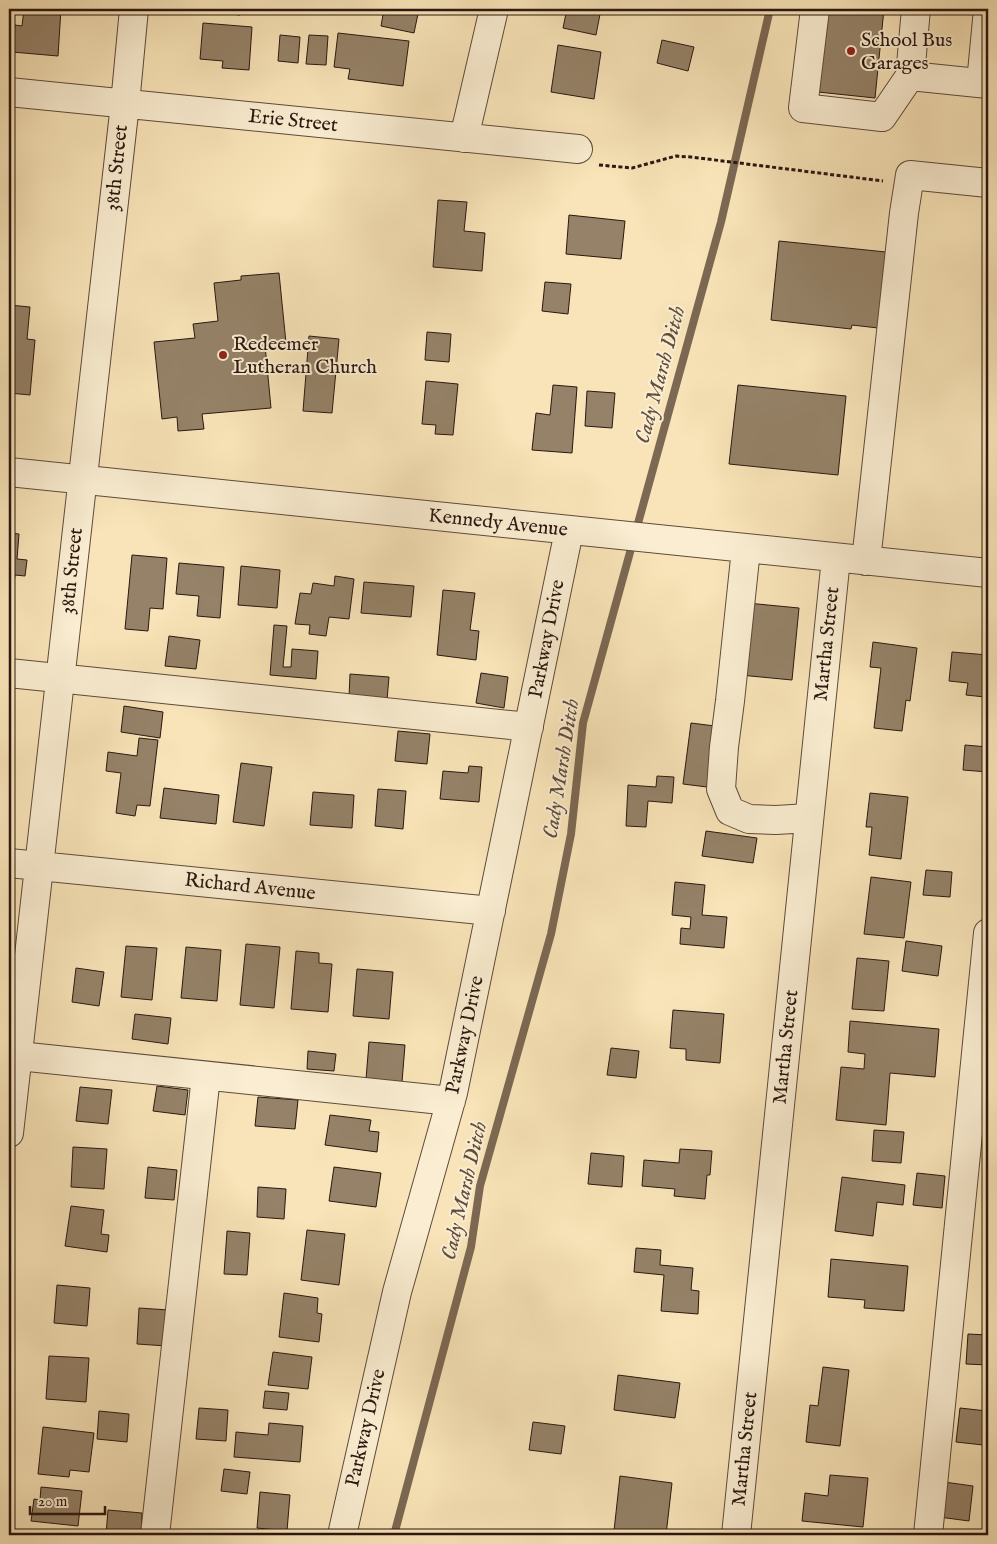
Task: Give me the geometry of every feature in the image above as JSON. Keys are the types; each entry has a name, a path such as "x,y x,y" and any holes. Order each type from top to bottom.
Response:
{"street":[{"name":"38th Street","path":"9,1133 13,1056 60,678 134,9"},
{"path":"464,138 494,9"},
{"path":"815,9 803,108 882,117 910,76 916,9"},
{"path":"910,76 984,83 988,9"},
{"name":"Erie Street","path":"9,92 578,149"},
{"path":"866,561 904,213 900,178 988,183"},
{"name":"Kennedy Avenue","path":"9,472 605,535 988,573"},
{"name":"Parkway Drive","path":"342,1535 397,1292 451,1102 569,531"},
{"path":"746,549 721,789 730,811 749,819 809,818"},
{"name":"Martha Street","path":"736,1535 836,558"},
{"path":"9,673 529,727"},
{"name":"Richard Avenue","path":"9,863 491,911"},
{"path":"928,1535 988,933"},
{"path":"13,1056 451,1102"},
{"path":"155,1535 206,1076"}],"path":[{"path":"578,149 592,164 632,168 676,156 762,167 900,178"}],"building":[{"path":"24,9 61,9 58,56 12,52 15,25 22,26"},
{"path":"206,9 240,9 240,15 206,11"},
{"path":"384,9 419,9 414,33 381,26"},
{"path":"567,9 601,9 596,35 563,28"},
{"name":"School Bus Garages","path":"827,9 884,9 875,98 818,92"},
{"path":"203,23 252,27 249,70 222,68 223,61 200,59"},
{"path":"338,33 409,41 403,86 348,79 350,69 334,67"},
{"path":"280,35 300,37 298,63 278,61"},
{"path":"309,35 328,36 326,65 306,64"},
{"path":"662,40 694,47 688,71 657,63"},
{"path":"558,45 601,52 594,99 551,92"},
{"path":"9,152 12,152 9,193"},
{"path":"438,200 467,202 464,231 485,233 482,271 433,267"},
{"path":"569,215 625,221 621,259 566,254"},
{"path":"779,241 886,252 878,328 852,325 851,329 771,320"},
{"path":"279,273 286,343 265,345 271,408 202,414 204,429 178,431 177,417 162,419 154,342 195,338 193,324 218,321 214,283 241,280 241,276"},
{"path":"545,282 571,284 568,314 542,311"},
{"path":"9,305 30,307 27,339 35,340 30,395 9,393"},
{"path":"427,332 451,334 449,362 425,360"},
{"path":"309,336 339,339 332,413 303,411"},
{"path":"426,381 458,384 453,435 435,434 436,425 422,424"},
{"path":"553,385 577,387 572,453 532,450 536,413 550,415"},
{"path":"738,385 846,396 838,475 729,464"},
{"path":"587,391 615,393 612,428 585,426"},
{"path":"9,533 19,534 17,559 27,560 25,576 15,575 13,593 9,592"},
{"path":"132,555 167,558 163,609 150,608 148,631 125,629"},
{"path":"179,563 224,567 220,618 197,616 199,596 176,594"},
{"path":"241,566 280,570 277,608 238,605"},
{"path":"335,576 354,579 349,619 329,617 326,636 309,634 310,625 295,624 300,593 311,594 313,583 334,586"},
{"path":"364,582 414,586 411,617 361,613"},
{"path":"443,590 475,593 470,630 479,631 476,660 437,655"},
{"path":"747,603 799,608 792,680 740,675"},
{"path":"274,625 287,626 283,667 291,667 292,649 318,651 316,679 270,675"},
{"path":"169,636 200,640 196,669 165,666"},
{"path":"873,642 917,648 910,701 906,700 902,731 874,728 881,668 870,667"},
{"path":"952,652 988,655 985,697 966,695 968,683 949,681"},
{"path":"481,673 508,677 504,708 476,703"},
{"path":"350,674 389,677 387,700 349,697"},
{"path":"124,706 163,712 160,738 121,732"},
{"path":"691,723 715,726 707,787 683,784"},
{"path":"398,731 430,734 427,764 395,761"},
{"path":"139,738 158,740 150,806 137,805 135,816 116,813 121,773 106,771 108,752 137,756"},
{"path":"965,745 988,747 988,772 963,770"},
{"path":"241,763 272,767 264,826 233,822"},
{"path":"469,766 482,767 479,802 440,799 443,771 468,773"},
{"path":"657,776 674,777 672,803 648,801 646,827 626,826 628,785 656,787"},
{"path":"164,788 219,795 216,824 160,818"},
{"path":"378,789 406,791 403,829 375,826"},
{"path":"313,792 354,795 352,828 310,825"},
{"path":"870,793 908,797 901,859 869,855 872,827 866,827"},
{"path":"706,831 757,838 753,863 702,856"},
{"path":"926,870 952,872 950,897 923,895"},
{"path":"871,877 911,882 904,938 864,934"},
{"path":"675,882 705,885 702,915 727,917 724,948 680,944 681,928 690,929 691,917 672,915"},
{"path":"906,941 942,946 938,976 902,971"},
{"path":"246,944 280,947 274,1008 240,1005"},
{"path":"126,946 157,948 152,1000 121,997"},
{"path":"186,947 221,950 217,1001 181,998"},
{"path":"296,951 319,953 319,963 332,964 328,1012 291,1009"},
{"path":"857,958 889,961 884,1011 852,1009"},
{"path":"76,968 104,972 99,1006 72,1002"},
{"path":"357,969 393,972 389,1019 353,1016"},
{"path":"673,1010 724,1014 720,1063 686,1060 686,1049 670,1048"},
{"path":"135,1014 171,1018 168,1044 132,1039"},
{"path":"850,1021 939,1029 935,1077 890,1073 886,1125 836,1120 841,1067 864,1069 865,1054 848,1052"},
{"path":"369,1042 405,1045 402,1082 366,1079"},
{"path":"611,1048 639,1051 636,1078 607,1075"},
{"path":"308,1051 336,1054 334,1071 307,1069"},
{"path":"157,1086 188,1090 185,1115 153,1111"},
{"path":"80,1087 112,1090 108,1124 76,1121"},
{"path":"258,1097 298,1100 295,1129 255,1126"},
{"path":"330,1115 371,1120 369,1131 379,1132 377,1152 325,1145"},
{"path":"874,1130 904,1132 901,1163 872,1161"},
{"path":"73,1147 107,1149 104,1189 71,1187"},
{"path":"680,1149 712,1151 705,1199 674,1196 675,1189 642,1186 644,1160 679,1163"},
{"path":"591,1153 624,1156 622,1187 588,1184"},
{"path":"148,1167 177,1170 174,1200 145,1198"},
{"path":"334,1167 381,1173 376,1207 329,1201"},
{"path":"917,1173 945,1176 942,1208 913,1205"},
{"path":"842,1177 905,1185 903,1205 877,1202 873,1236 835,1231"},
{"path":"258,1187 286,1189 284,1219 257,1217"},
{"path":"71,1206 104,1210 101,1234 109,1235 107,1252 65,1246"},
{"path":"307,1230 345,1234 339,1285 301,1280"},
{"path":"227,1231 250,1233 247,1275 224,1274"},
{"path":"636,1248 661,1250 660,1265 693,1268 691,1290 699,1291 698,1314 661,1311 664,1275 634,1272"},
{"path":"831,1259 908,1266 904,1311 864,1308 865,1300 828,1297"},
{"path":"57,1285 90,1288 87,1326 54,1323"},
{"path":"284,1293 318,1298 317,1313 322,1314 319,1342 279,1337"},
{"path":"139,1308 169,1310 167,1346 137,1344"},
{"path":"968,1334 988,1335 988,1365 966,1364"},
{"path":"273,1352 312,1357 308,1389 268,1385"},
{"path":"49,1356 89,1358 86,1402 46,1399"},
{"path":"823,1367 849,1370 840,1446 806,1442 810,1405 818,1406"},
{"path":"618,1375 680,1383 675,1418 614,1410"},
{"path":"265,1391 289,1393 287,1410 263,1408"},
{"path":"199,1408 228,1410 226,1441 196,1439"},
{"path":"960,1408 987,1411 983,1445 956,1442"},
{"path":"99,1411 129,1414 127,1442 97,1439"},
{"path":"533,1422 565,1426 561,1454 529,1450"},
{"path":"269,1423 303,1426 300,1462 234,1457 236,1432 268,1435"},
{"path":"43,1427 94,1433 89,1472 70,1470 69,1477 38,1474"},
{"path":"224,1469 250,1472 247,1494 221,1491"},
{"path":"830,1475 868,1478 863,1527 802,1521 805,1493 828,1496"},
{"path":"620,1476 672,1483 666,1535 614,1531"},
{"path":"944,1482 973,1486 969,1521 939,1517"},
{"path":"41,1487 82,1491 78,1526 31,1521 34,1499 40,1500"},
{"path":"260,1492 290,1495 287,1531 257,1528"},
{"path":"108,1510 142,1513 141,1535 106,1535"}],"waterway":[{"name":"Cady Marsh Ditch","path":"394,1535 471,1247 480,1186 551,934 571,834 583,723 721,222 770,9"}],"place":[{"name":"School Bus Garages","path":"851,51"},
{"name":"Redeemer Lutheran Church","path":"223,355"}]}
